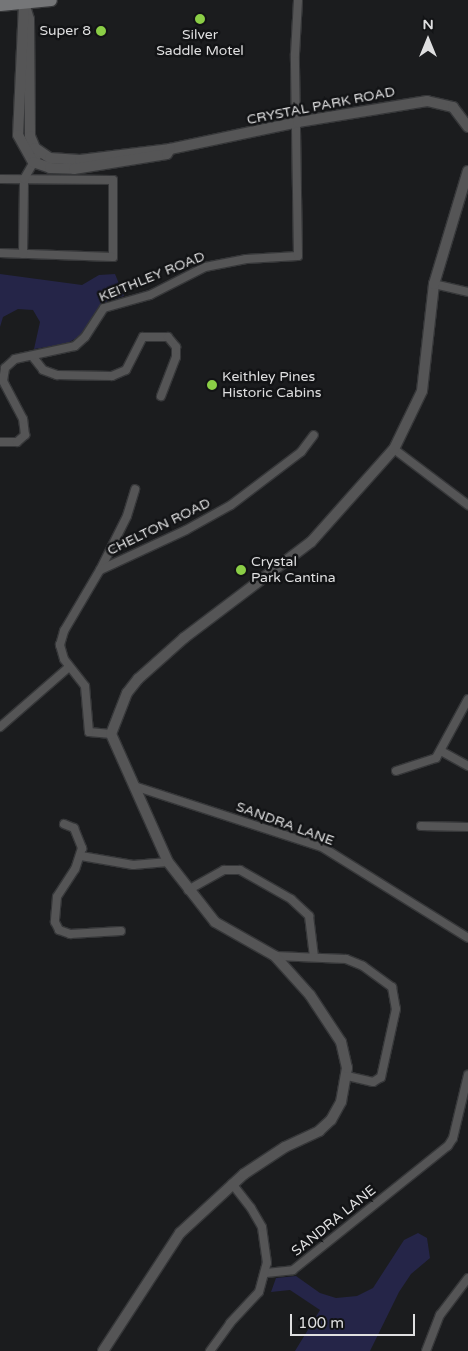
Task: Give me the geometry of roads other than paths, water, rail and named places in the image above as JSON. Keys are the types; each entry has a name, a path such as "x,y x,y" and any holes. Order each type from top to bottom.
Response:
{"main road":[{"path":"0,6 52,0"}],"street":[{"path":"298,0 295,54 298,122"},
{"path":"23,254 24,179 39,152 32,142 29,129 29,18 24,3"},
{"path":"24,3 21,18 18,135 33,162"},
{"name":"CRYSTAL PARK ROAD","path":"39,152 57,160 80,160 170,149 298,122 413,102 436,101 453,107 468,127"},
{"name":"KEITHLEY ROAD","path":"0,442 22,439 26,427 3,381 5,368 15,359 33,357 75,346 85,337 104,308 150,294 205,267 246,258 298,256 298,122"},
{"name":"CRYSTAL PARK ROAD","path":"33,162 50,168 74,169 167,154 170,149"},
{"path":"103,1351 180,1233 232,1184 274,1153 325,1126 341,1102 347,1076 344,1049 330,1021 275,956 215,922 188,890 168,862 111,734 127,693 138,679 184,638 311,542 394,449 422,391 434,284 468,171"},
{"path":"0,178 113,180 113,257 0,253"},
{"path":"434,284 468,292"},
{"path":"33,357 43,370 57,374 112,376 126,370 143,337 168,337 176,347 176,357 161,396"},
{"name":"CHELTON ROAD","path":"69,667 61,651 61,639 100,570 186,530 232,505 301,452 314,435"},
{"path":"394,449 468,504"},
{"path":"100,570 127,516 135,489"},
{"path":"0,728 69,667 86,686 89,732 111,734"},
{"path":"396,771 405,765 432,760 441,750 468,699"},
{"path":"441,750 468,766"},
{"name":"SANDRA LANE","path":"134,786 322,847 468,938"},
{"path":"64,824 74,828 82,848 81,856 57,897 55,922 59,930 70,934 121,931"},
{"path":"421,826 468,827"},
{"path":"81,856 132,865 168,862"},
{"path":"188,890 224,870 240,870 291,900 309,916 314,957"},
{"path":"275,956 314,957 353,962 387,981 395,992 396,1009 381,1077 373,1082 347,1076"},
{"name":"SANDRA LANE","path":"266,1273 293,1270 448,1146 453,1138 468,1075"},
{"path":"210,1351 230,1323 252,1301 266,1273 268,1254 262,1227 252,1208 232,1184"},
{"path":"426,1351 440,1315 468,1278"}],"place":[{"name":"Silver Saddle Motel","path":"200,19"},
{"name":"Super 8","path":"101,31"},
{"name":"Keithley Pines Historic Cabins","path":"212,385"},
{"name":"Crystal Park Cantina","path":"241,570"}]}
